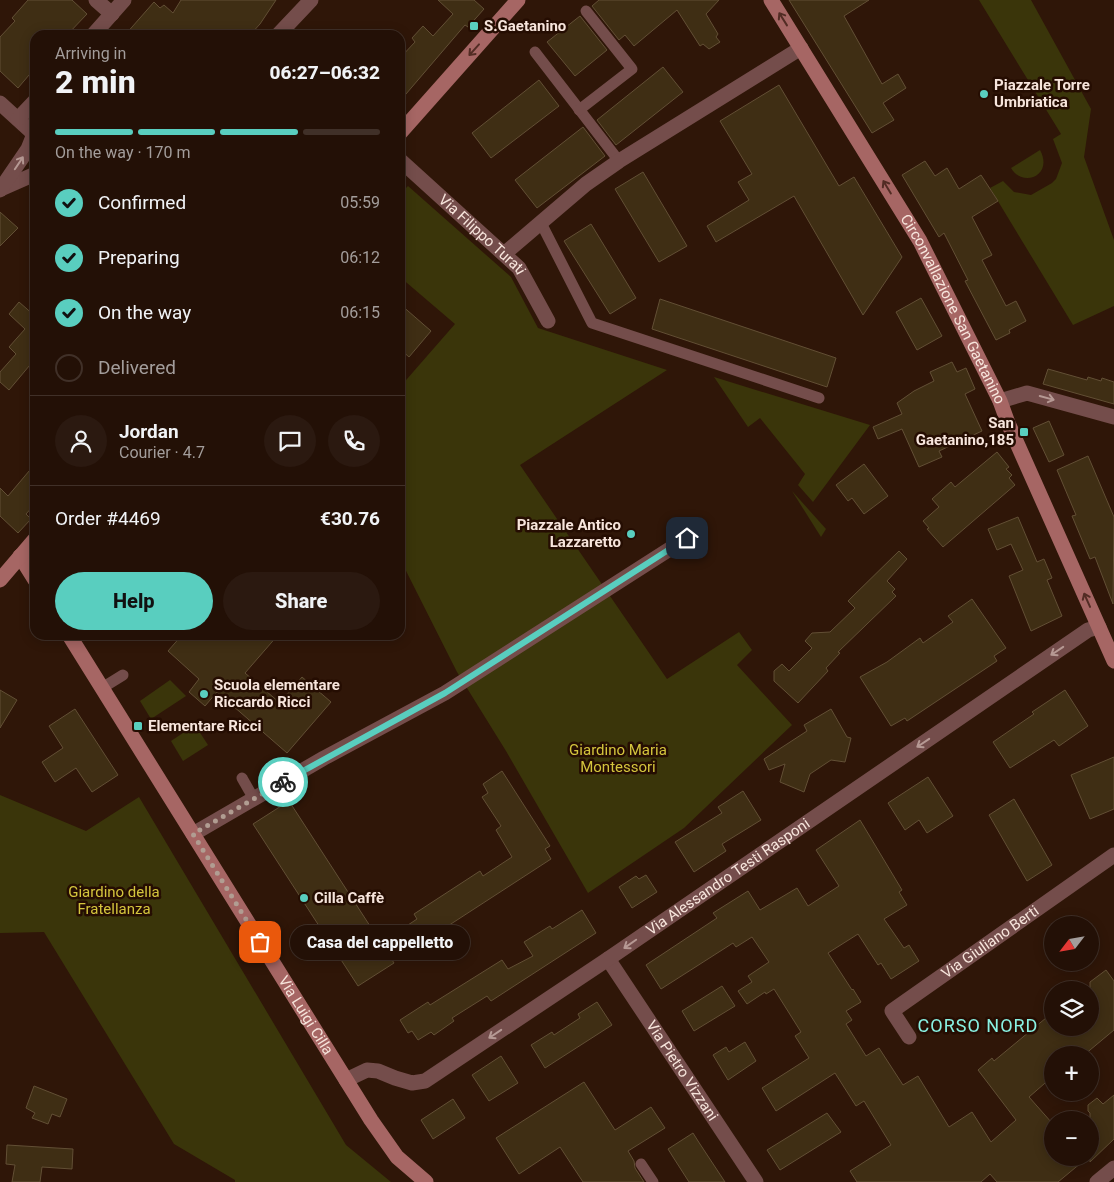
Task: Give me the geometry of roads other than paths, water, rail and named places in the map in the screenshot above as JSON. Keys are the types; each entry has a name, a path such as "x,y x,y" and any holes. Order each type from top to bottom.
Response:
{"street":[{"path":"96,0 112,14"},
{"path":"98,30 124,0"},
{"path":"283,30 312,0"},
{"path":"405,127 518,0"},
{"name":"Circonvallazione San Gaetanino","path":"771,0 920,241 1000,401 1114,661"},
{"path":"504,254 586,184 619,161 801,48"},
{"path":"0,103 30,130"},
{"path":"18,119 30,106"},
{"path":"0,190 30,144"},
{"name":"Via Filippo Turati","path":"405,165 519,268 548,321"},
{"path":"0,190 30,176"},
{"path":"1000,401 1026,393 1114,417"},
{"path":"193,834 324,758 445,693 687,538"},
{"path":"0,580 30,545"},
{"path":"20,556 30,572"},
{"name":"Via Alessandro Testi Rasponi","path":"346,1080 367,1070 378,1071 412,1084 425,1081 608,959 1088,630 1099,627"},
{"name":"Via Luigi Cilla","path":"72,640 371,1120 397,1157 426,1182"},
{"name":"Via Giuliano Berti","path":"909,1037 892,1011 1114,854"},
{"name":"Via Pietro Vizzani","path":"608,959 756,1182"},
{"path":"1097,1182 1114,1168"}],"lane":[{"path":"579,110 632,69 586,11"},
{"path":"534,52 619,161"},
{"path":"541,223 592,323 819,398"},
{"path":"102,688 123,675"},
{"path":"242,778 254,799"},
{"path":"641,1164 653,1182"}],"place":[{"name":"S.Gaetanino","path":"474,26"},
{"name":"Piazzale Torre Umbriatica","path":"984,94"},
{"name":"San Gaetanino,185","path":"1024,432"},
{"name":"Piazzale Antico Lazzaretto","path":"631,534"},
{"name":"Scuola elementare Riccardo Ricci","path":"204,694"},
{"name":"Elementare Ricci","path":"138,726"},
{"name":"Cilla Caffè","path":"304,898"},
{"name":"Casa del cappelletto","path":"260,942"}],"district":[{"name":"CORSO NORD","path":"978,1025"}],"park label":[{"name":"Giardino Maria Montessori","path":"618,758"},
{"name":"Giardino della Fratellanza","path":"114,900"}]}
